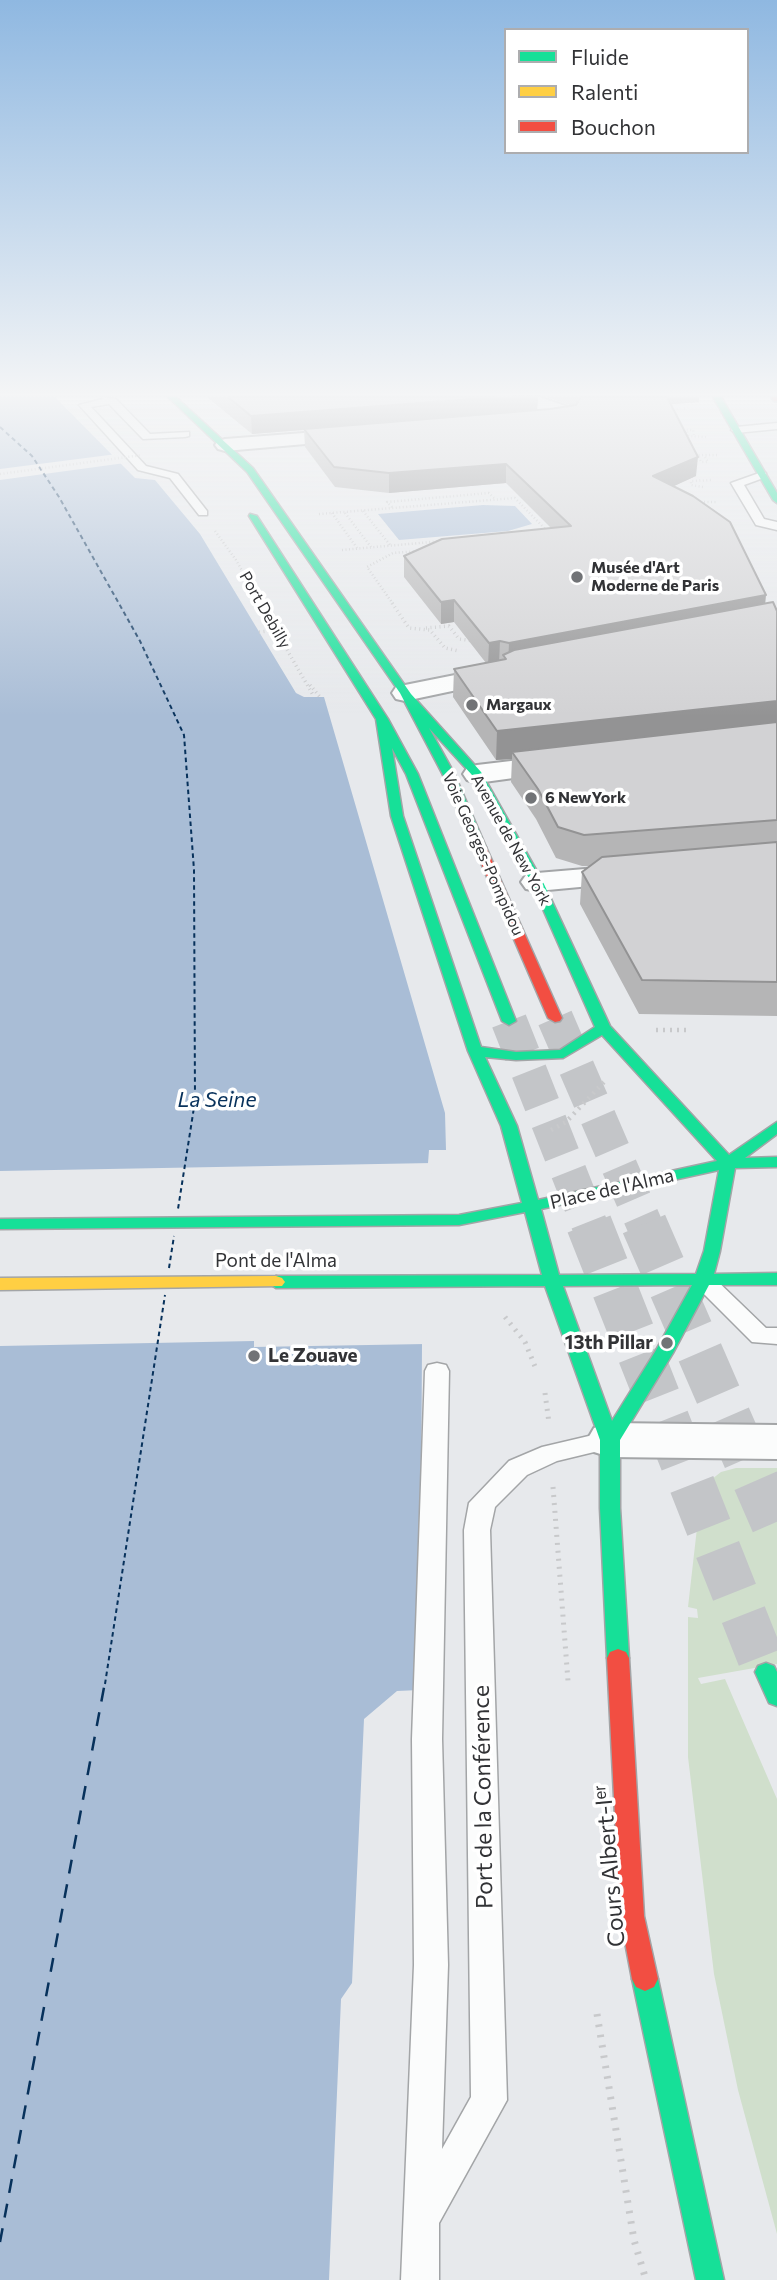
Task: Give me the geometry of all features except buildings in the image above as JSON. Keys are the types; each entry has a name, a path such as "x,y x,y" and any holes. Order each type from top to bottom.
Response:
{"main road":[{"name":"Avenue de New York","path":"273,503 405,693 478,774 537,882 603,1028 728,1163"},
{"path":"247,507 382,719 397,816 475,1051 509,1126 530,1207"},
{"name":"Voie Georges-Pompidou","path":"405,693 448,773 555,1018"},
{"name":"Voie Georges-Pompidou","path":"382,719 412,775 509,1021"},
{"path":"475,1051 530,1057 563,1054 603,1028"},
{"path":"610,1440 664,1353 704,1280 728,1163 777,1127"},
{"name":"Place de l'Alma","path":"610,1440 552,1280 530,1207 728,1163 777,1162"},
{"name":"Pont de l'Alma","path":"0,1224 441,1221 495,1215 530,1207"},
{"path":"552,1280 777,1279"},
{"name":"Pont de l'Alma","path":"0,1284 552,1280"},
{"name":"Cours Albert-Iᵉʳ","path":"610,1440 610,1508 632,1916 710,2280"},
{"path":"766,1672 777,1697"}],"street":[{"path":"405,693 507,673"},
{"path":"478,774 583,762"},
{"path":"537,882 656,872"},
{"path":"610,1440 777,1442"}],"lane":[{"path":"195,503 203,513"},
{"path":"747,503 760,522 777,526"},
{"path":"704,1280 760,1336 777,1336"},
{"name":"Port de la Conférence","path":"420,2280 431,1965 427,1739 437,1371"},
{"name":"Port de la Conférence","path":"421,2220 489,2100 478,1521 482,1503 518,1468 551,1454 610,1440"}],"path":[{"path":"388,503 392,508"},
{"path":"407,503 410,507"},
{"path":"319,514 448,503"},
{"path":"520,503 548,532 538,533"},
{"path":"702,503 704,510"},
{"path":"363,510 390,545"},
{"path":"344,512 371,547"},
{"name":"Port Debilly","path":"203,513 236,560 313,695"},
{"path":"332,513 357,548"},
{"path":"531,514 544,513"},
{"path":"345,550 451,540"},
{"path":"441,541 444,545"},
{"path":"419,543 424,549 393,553 367,567 409,628 431,632"},
{"path":"270,618 277,616"},
{"path":"420,629 449,626 459,639 481,642"},
{"path":"259,632 277,630"},
{"path":"308,683 320,697"},
{"path":"656,1030 687,1030"},
{"path":"546,1133 566,1122 609,1077"},
{"path":"502,1312 524,1342 539,1375"},
{"path":"544,1386 549,1420"},
{"path":"634,2240 646,2280"}],"green space":[{"path":"736,1468 777,1468 777,1664 698,1678 701,1684 725,1679 777,1799 777,2234 738,2090 714,1974 688,1757 688,1617 698,1618 697,1609 688,1607 701,1493 707,1483 721,1472"}],"water":[{"name":"La Seine","path":"0,503 174,503 200,534 296,693 304,697 324,697 445,1113 446,1150 429,1150 428,1163 422,1344 420,1690 397,1691 364,1719 352,1983 341,1999 329,2280 0,2280"},
{"path":"483,505 515,506 532,524 508,531 399,540 378,514"}],"pier":[{"path":"432,1163 426,1344 254,1347 254,1341 0,1346 0,1171"}],"ferry route":[{"path":"63,503 140,641 184,735 194,870 195,1101 178,1209"},
{"path":"169,1268 174,1236"},
{"path":"105,1684 165,1295"},
{"path":"0,2242 105,1682"}],"tunnel":[{"path":"555,1018 645,1226"},
{"path":"509,1021 590,1226"},
{"path":"589,1224 766,1672"},
{"path":"644,1224 777,1530"}],"traffic: fast":[{"path":"273,503 405,693 448,773 480,847"},
{"path":"253,516 382,719 412,774 509,1021"},
{"path":"405,694 477,774 537,882 603,1028 728,1163"},
{"path":"382,719 397,816 475,1051 509,1126 552,1280 610,1440 610,1508 618,1658"},
{"path":"475,1051 516,1056 563,1054 603,1028"},
{"path":"0,1224 459,1220 583,1196 728,1163 777,1127"},
{"path":"728,1163 777,1162"},
{"path":"610,1440 664,1353 703,1280 712,1251 728,1163"},
{"path":"276,1282 777,1279"},
{"path":"766,1672 777,1697"},
{"path":"645,1979 710,2280"}],"traffic: slow":[{"path":"0,1284 276,1282"}],"traffic: jam":[{"path":"480,847 555,1018"},
{"path":"618,1658 632,1916 645,1979"}],"place":[{"name":"Musée d'Art Moderne de Paris","path":"577,577"},
{"name":"Margaux","path":"472,705"},
{"name":"6 NewYork","path":"531,798"},
{"name":"13th Pillar","path":"667,1343"},
{"name":"Le Zouave","path":"254,1356"}]}
